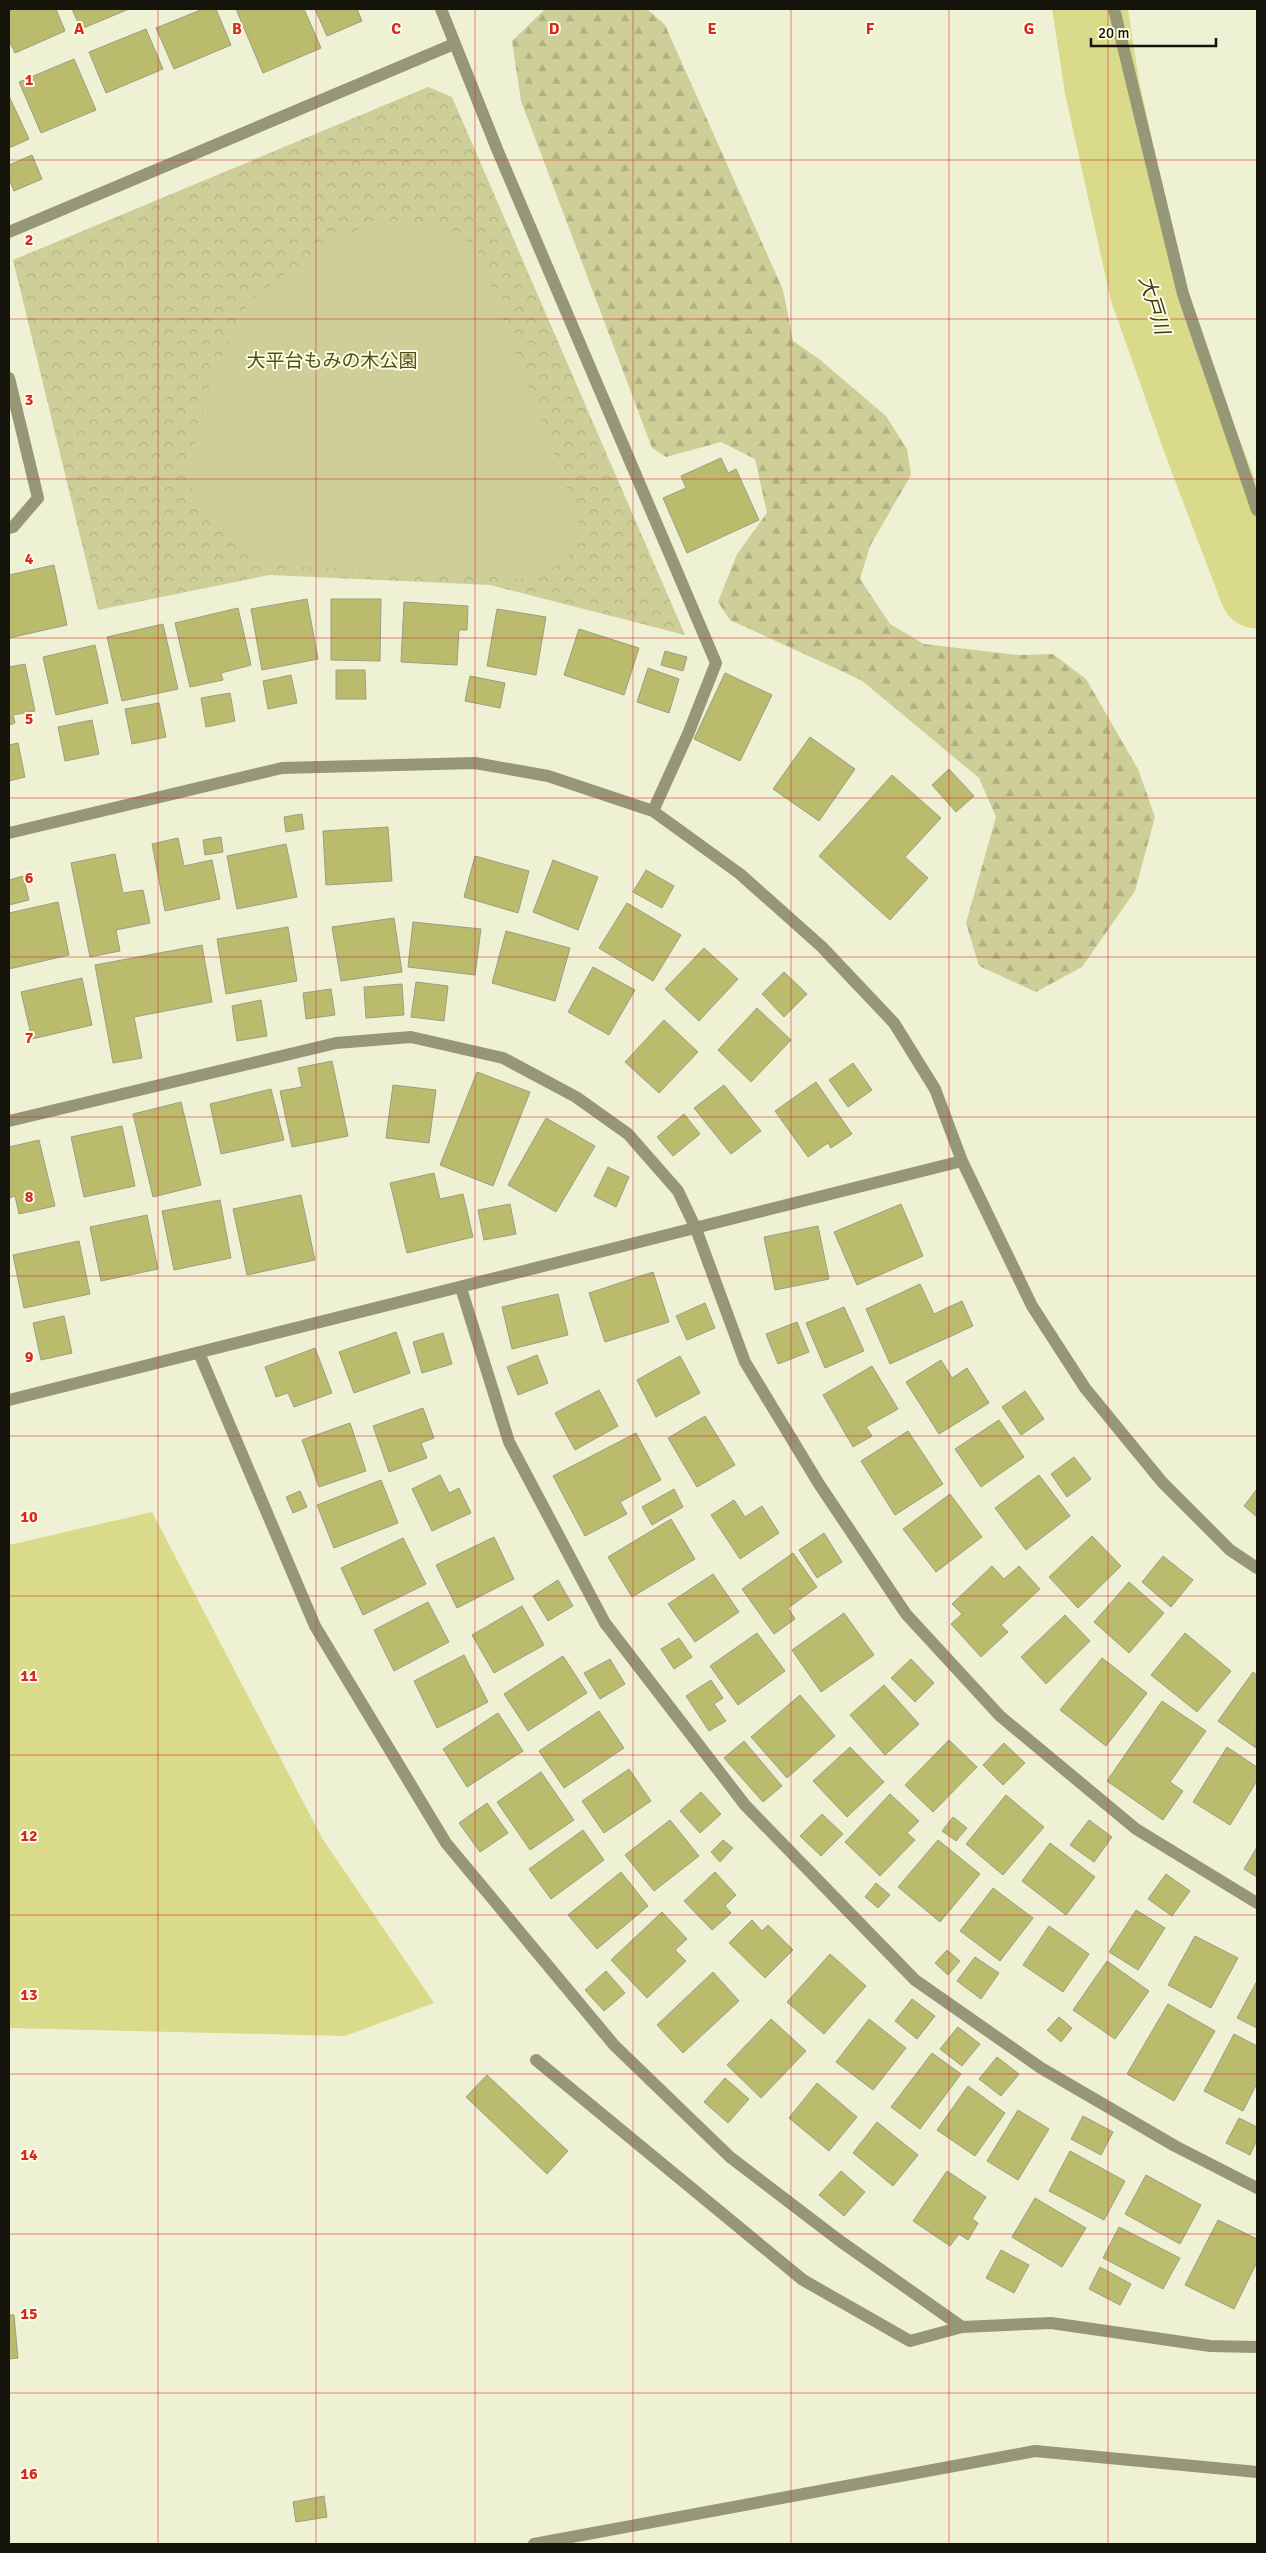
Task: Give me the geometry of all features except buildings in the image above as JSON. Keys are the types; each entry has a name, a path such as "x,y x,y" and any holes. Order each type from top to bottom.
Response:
{"street":[{"path":"442,9 454,44 716,663 688,734 652,811"},
{"path":"1114,9 1184,294 1257,510"},
{"path":"9,232 454,44"},
{"path":"9,378 38,498 13,527 9,528"},
{"path":"9,833 282,768 474,763 548,776 652,811 740,874 822,947 894,1023 935,1089 962,1160 1032,1306 1085,1388 1162,1482 1230,1550 1257,1568"},
{"path":"9,1121 336,1043 411,1037 503,1058 576,1096 628,1134 678,1191 696,1229 745,1362 819,1484 906,1614 1000,1716 1129,1823 1257,1903"},
{"path":"9,1400 696,1229 962,1160"},
{"path":"461,1288 509,1442 605,1623 745,1805 914,1980 1041,2068 1176,2146 1257,2188"},
{"path":"199,1353 315,1626 446,1843 614,2045 730,2157 840,2241 962,2328"},
{"path":"536,2060 803,2280 910,2341 962,2328 1051,2323 1210,2346 1257,2347"},
{"path":"534,2544 1035,2451 1257,2472"}],"green space":[{"path":"545,9 647,9 665,25 783,290 793,341 819,359 886,416 907,449 911,475 870,546 860,579 890,624 924,644 1018,655 1053,654 1086,679 1138,769 1155,817 1135,891 1082,967 1036,992 979,966 966,923 996,817 979,778 861,680 730,620 718,602 737,554 767,513 755,459 721,442 666,457 652,448 521,101 512,41"},
{"name":"大平台もみの木公園","path":"428,87 452,97 685,635 490,585 269,575 98,610 13,260"},
{"path":"375,220 446,227 476,247 579,522 568,560 529,579 261,564 224,534 186,478 212,376 249,302 314,253"}],"shaded area":[{"path":"152,1512 322,1838 434,2003 345,2036 9,2028 9,1545"}],"waterway":[{"name":"大戸川","path":"1090,9 1102,87 1147,290 1202,446 1257,591"}]}
